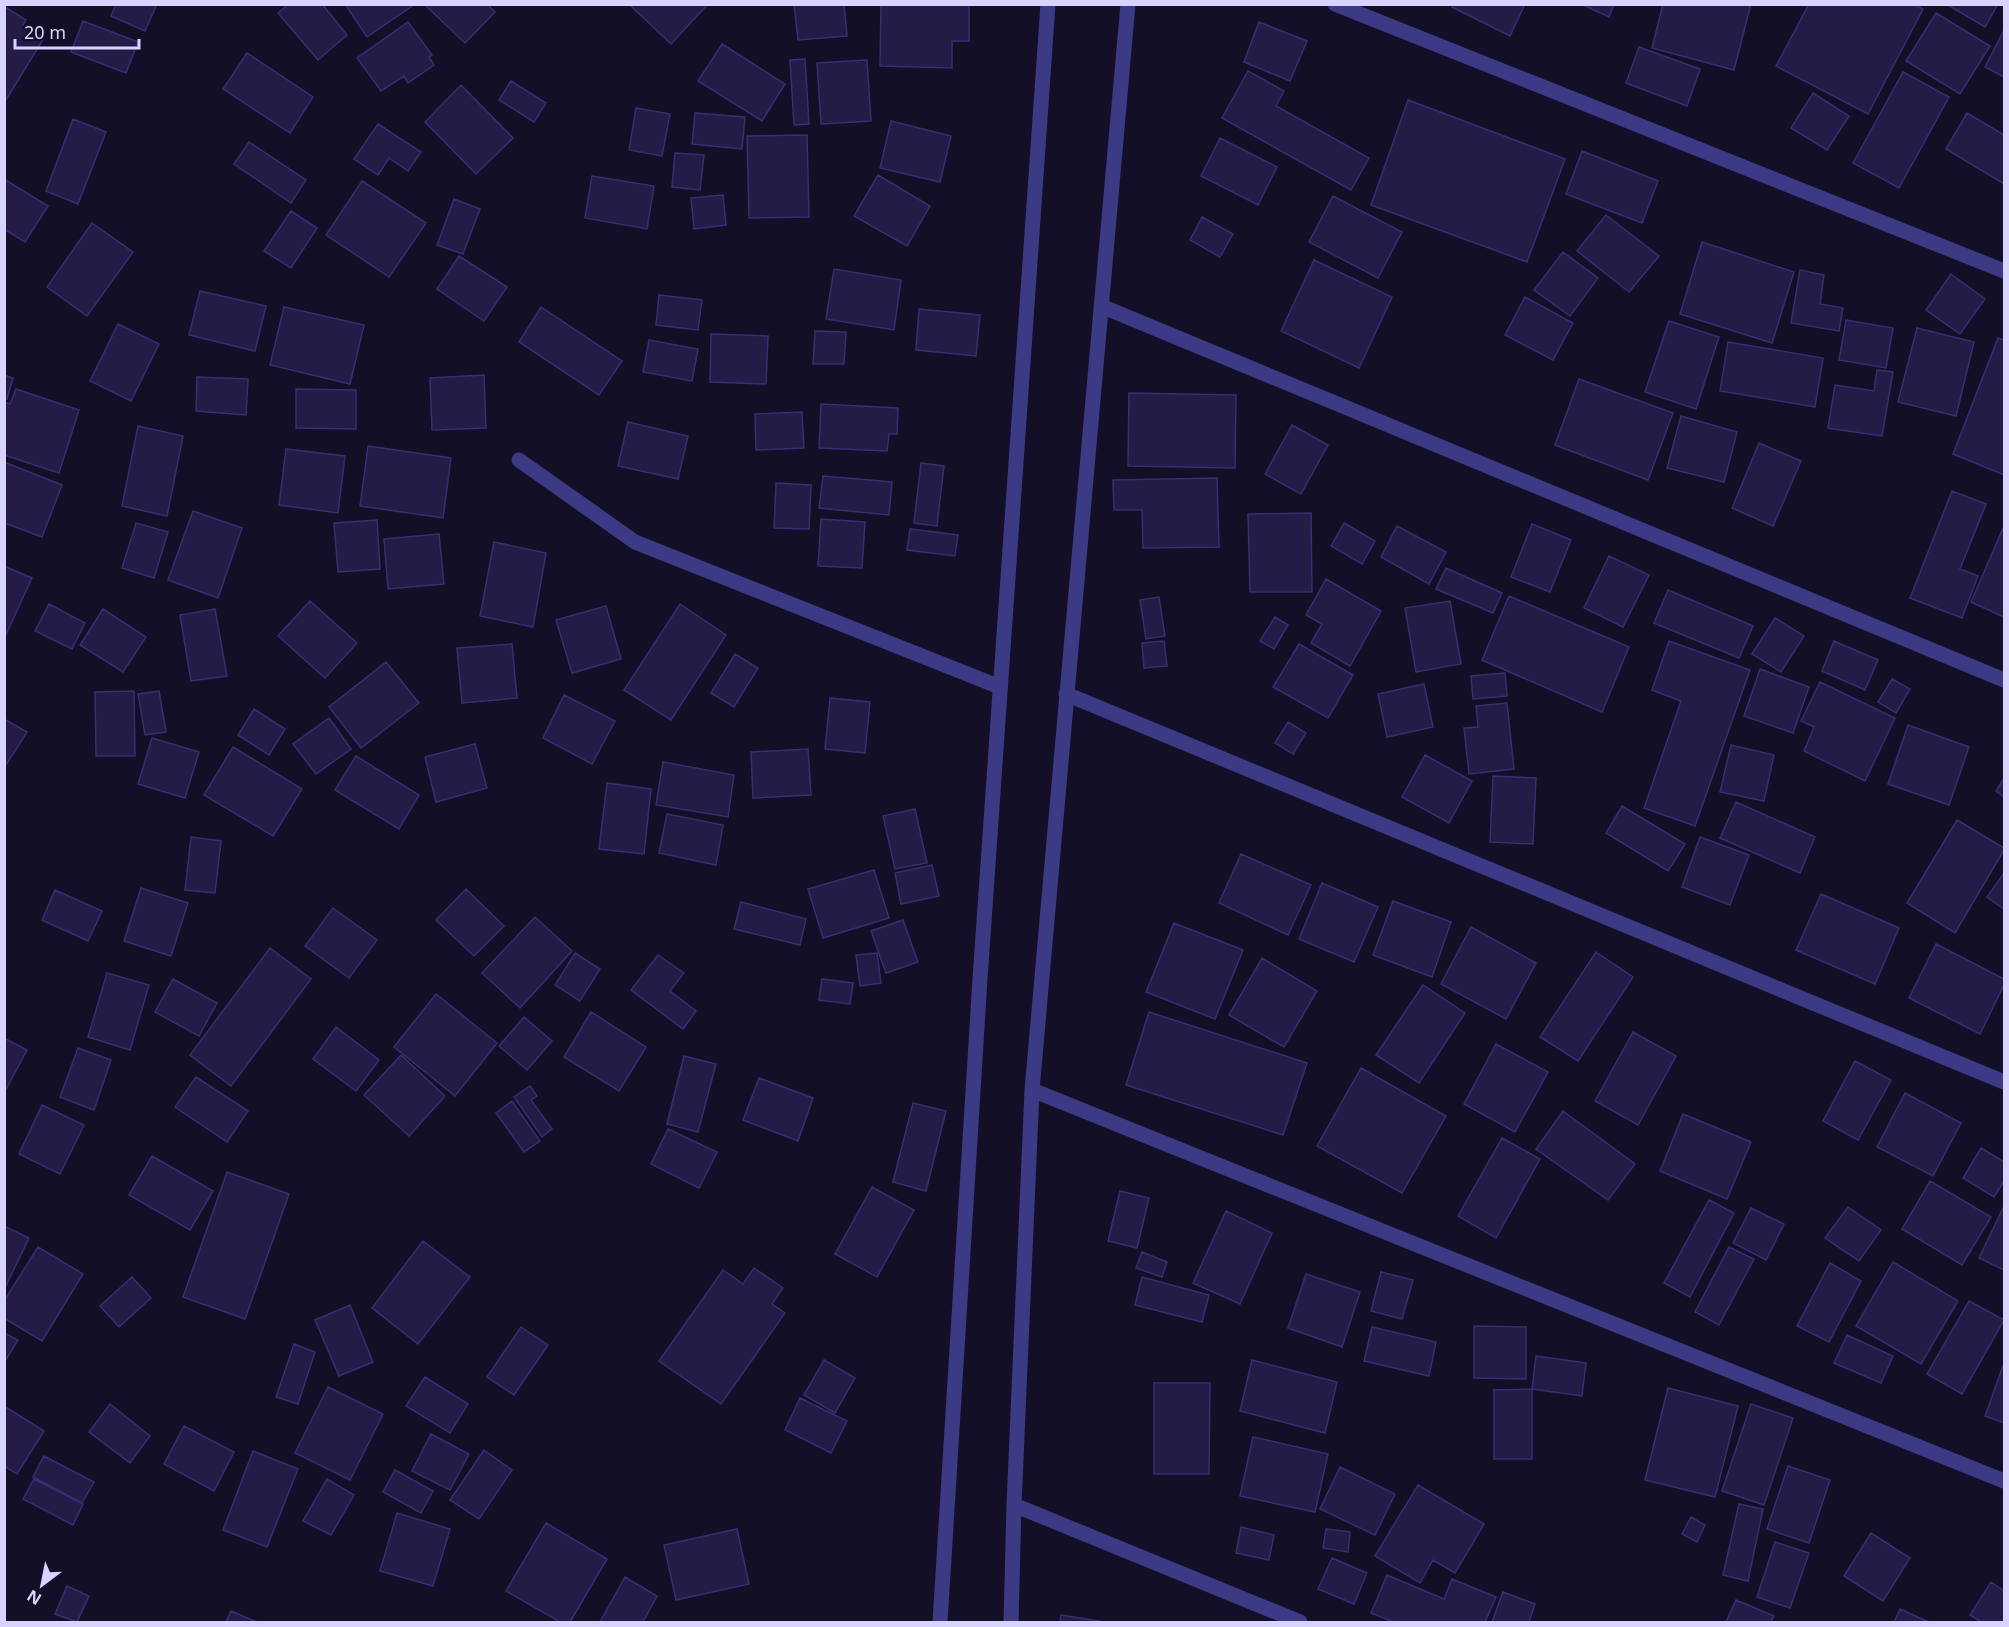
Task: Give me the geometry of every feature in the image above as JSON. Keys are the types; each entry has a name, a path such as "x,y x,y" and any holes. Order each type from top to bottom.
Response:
{"street":[{"path":"940,1623 982,956 1048,4"},
{"path":"1011,1623 1032,1090 1128,4"},
{"path":"1335,4 2004,271"},
{"path":"1101,306 2004,680"},
{"path":"519,460 635,542 1000,687"},
{"path":"1066,694 2004,1082"},
{"path":"1032,1090 2004,1481"},
{"path":"1014,1504 1300,1623"}],"building":[{"path":"116,4 157,4 145,31 111,16"},
{"path":"289,4 322,4 347,35 318,60 278,13"},
{"path":"345,4 412,4 412,6 367,37"},
{"path":"487,4 495,12 465,43 425,5"},
{"path":"629,4 708,4 671,44"},
{"path":"794,4 844,4 847,36 798,40"},
{"path":"881,4 969,4 969,41 952,41 952,68 880,66"},
{"path":"1453,4 1525,4 1510,36 1452,7"},
{"path":"1581,4 1614,4 1609,17"},
{"path":"1663,4 1751,4 1734,70 1652,48"},
{"path":"1809,4 1913,4 1923,9 1868,114 1776,66"},
{"path":"1946,4 1998,4 1985,27"},
{"path":"5,7 26,20 23,25 44,38 4,103"},
{"path":"1936,13 1990,46 1960,94 1906,61"},
{"path":"83,21 138,42 126,73 71,52"},
{"path":"408,22 432,55 429,57 434,65 408,83 404,76 381,91 357,58"},
{"path":"1259,22 1307,41 1290,81 1244,62"},
{"path":"2004,30 2004,77 1985,67"},
{"path":"722,44 785,84 762,121 698,81"},
{"path":"1639,47 1700,69 1687,106 1626,83"},
{"path":"247,53 313,97 290,133 223,89"},
{"path":"805,59 809,124 794,125 790,60"},
{"path":"867,60 871,121 821,124 817,63"},
{"path":"1248,71 1284,91 1276,106 1369,158 1351,190 1222,118"},
{"path":"1903,72 1949,97 1899,188 1853,163"},
{"path":"511,81 546,103 534,122 499,100"},
{"path":"461,85 513,138 476,174 425,122"},
{"path":"1813,93 1849,116 1827,150 1791,128"},
{"path":"1408,100 1565,159 1527,262 1371,205"},
{"path":"636,108 670,114 662,156 629,150"},
{"path":"695,113 745,117 742,149 692,144"},
{"path":"1967,113 2004,135 2004,184 1946,149"},
{"path":"73,119 106,132 78,204 46,191"},
{"path":"891,121 951,136 940,182 880,168"},
{"path":"378,124 421,152 408,171 389,158 378,175 354,159"},
{"path":"807,135 809,217 749,218 747,136"},
{"path":"1220,138 1277,167 1258,205 1201,176"},
{"path":"249,142 306,180 291,203 234,164"},
{"path":"1582,151 1658,181 1642,223 1566,194"},
{"path":"675,153 704,155 700,190 672,187"},
{"path":"878,175 930,206 907,246 854,216"},
{"path":"592,176 654,186 647,229 585,218"},
{"path":"4,179 48,206 25,242 4,229"},
{"path":"362,181 426,223 389,277 326,235"},
{"path":"723,195 726,225 694,229 691,198"},
{"path":"1333,196 1402,232 1378,278 1309,242"},
{"path":"454,199 480,209 463,254 437,245"},
{"path":"291,211 317,228 291,268 264,251"},
{"path":"1606,215 1659,256 1629,292 1577,251"},
{"path":"1202,217 1233,234 1220,257 1190,240"},
{"path":"92,223 133,252 87,316 47,287"},
{"path":"1702,242 1794,272 1772,343 1680,314"},
{"path":"1563,252 1598,278 1570,316 1534,290"},
{"path":"459,256 507,287 484,321 437,289"},
{"path":"1314,260 1392,297 1359,368 1281,331"},
{"path":"834,269 901,280 894,330 826,319"},
{"path":"1800,270 1824,275 1820,304 1843,308 1839,331 1791,323"},
{"path":"1951,274 1985,299 1960,334 1926,310"},
{"path":"200,291 266,306 255,351 189,335"},
{"path":"659,295 702,300 698,330 656,325"},
{"path":"1525,297 1573,323 1553,360 1505,335"},
{"path":"284,307 364,325 350,384 270,365"},
{"path":"541,307 622,361 599,395 519,342"},
{"path":"919,309 980,315 976,356 916,350"},
{"path":"1846,320 1893,328 1886,368 1839,360"},
{"path":"1669,321 1719,337 1696,409 1645,392"},
{"path":"118,324 159,344 131,401 90,381"},
{"path":"1917,328 1974,342 1956,416 1898,402"},
{"path":"815,331 846,332 844,364 813,364"},
{"path":"711,334 768,336 766,384 710,382"},
{"path":"1998,338 2004,340 2004,475 1953,454"},
{"path":"649,340 698,349 692,381 643,372"},
{"path":"1728,342 1823,358 1815,407 1720,391"},
{"path":"1877,370 1893,372 1882,436 1828,428 1835,385 1874,391"},
{"path":"4,375 13,378 7,399 4,398"},
{"path":"484,375 486,428 432,430 430,378"},
{"path":"197,377 248,379 246,415 196,411"},
{"path":"1579,379 1673,413 1648,480 1555,445"},
{"path":"16,389 79,410 59,473 4,455 4,402 10,404"},
{"path":"296,389 356,390 356,429 296,428"},
{"path":"1129,393 1236,395 1235,468 1128,466"},
{"path":"821,404 898,408 897,434 889,434 887,451 819,448"},
{"path":"802,412 804,448 756,450 755,414"},
{"path":"1681,416 1737,432 1724,482 1667,468"},
{"path":"628,422 688,436 678,479 618,466"},
{"path":"1292,425 1328,445 1301,494 1265,474"},
{"path":"138,426 183,436 167,516 122,506"},
{"path":"1759,443 1801,461 1773,526 1732,508"},
{"path":"368,446 451,458 443,518 360,506"},
{"path":"286,449 345,456 338,513 279,505"},
{"path":"4,462 62,485 42,537 4,523"},
{"path":"921,463 944,466 937,526 914,523"},
{"path":"823,476 892,482 889,515 819,508"},
{"path":"1217,478 1219,547 1143,548 1142,510 1114,510 1113,480"},
{"path":"776,483 811,485 809,529 774,528"},
{"path":"1952,491 1986,504 1960,569 1978,576 1962,618 1910,598"},
{"path":"193,511 242,528 218,598 168,580"},
{"path":"1311,513 1312,592 1250,592 1248,514"},
{"path":"821,519 865,522 862,568 818,566"},
{"path":"377,520 380,569 338,572 334,523"},
{"path":"136,523 168,532 154,578 122,568"},
{"path":"1344,523 1375,541 1362,564 1331,546"},
{"path":"1532,524 1571,540 1550,592 1511,577"},
{"path":"1397,526 1446,552 1429,584 1381,557"},
{"path":"2004,526 2004,617 1971,602"},
{"path":"910,529 958,535 955,556 907,550"},
{"path":"439,534 444,584 388,589 384,539"},
{"path":"494,542 546,553 533,627 480,616"},
{"path":"1609,556 1649,575 1623,627 1584,608"},
{"path":"4,566 32,578 4,639"},
{"path":"1446,568 1502,593 1493,613 1436,589"},
{"path":"1326,579 1381,611 1350,666 1311,643 1322,624 1306,615"},
{"path":"1668,590 1753,626 1739,658 1654,623"},
{"path":"1509,596 1629,647 1602,712 1482,660"},
{"path":"1159,597 1165,636 1146,639 1140,600"},
{"path":"310,601 357,643 325,678 278,636"},
{"path":"1450,601 1461,664 1416,672 1405,608"},
{"path":"49,604 85,623 72,649 35,631"},
{"path":"680,604 726,635 671,720 624,690"},
{"path":"606,606 621,659 572,673 556,620"},
{"path":"103,609 146,637 123,672 80,645"},
{"path":"215,609 227,676 191,681 180,615"},
{"path":"1275,617 1288,625 1274,649 1260,641"},
{"path":"1775,618 1804,636 1781,672 1752,654"},
{"path":"1164,641 1167,666 1144,668 1142,643"},
{"path":"1669,641 1750,670 1695,826 1644,808 1681,701 1652,690"},
{"path":"1834,641 1878,660 1865,690 1822,671"},
{"path":"512,644 517,698 462,703 457,648"},
{"path":"1299,644 1353,675 1328,718 1273,687"},
{"path":"735,654 758,668 734,707 711,693"},
{"path":"386,662 419,703 361,748 329,707"},
{"path":"1760,669 1809,687 1793,733 1744,716"},
{"path":"1505,673 1507,696 1473,699 1471,676"},
{"path":"1892,679 1910,689 1896,713 1878,702"},
{"path":"1820,682 1895,718 1865,781 1804,751 1814,727 1801,721"},
{"path":"1424,684 1433,727 1387,737 1378,694"},
{"path":"134,691 135,756 96,756 95,692"},
{"path":"159,691 166,732 145,735 138,694"},
{"path":"564,695 615,721 592,764 543,738"},
{"path":"830,698 870,702 865,753 825,749"},
{"path":"1507,703 1514,769 1469,774 1464,728 1478,727 1476,706"},
{"path":"254,709 285,729 269,755 238,735"},
{"path":"329,718 351,749 316,774 293,744"},
{"path":"4,719 27,732 4,768"},
{"path":"1288,722 1306,733 1293,754 1275,743"},
{"path":"1908,725 1969,747 1949,805 1888,784"},
{"path":"152,738 199,752 185,798 138,784"},
{"path":"475,744 487,788 436,802 425,757"},
{"path":"1731,745 1774,755 1764,801 1720,792"},
{"path":"233,747 302,789 273,836 204,795"},
{"path":"808,749 811,795 753,798 751,752"},
{"path":"1425,755 1472,781 1449,823 1402,797"},
{"path":"356,756 419,795 399,829 335,790"},
{"path":"663,762 734,775 728,817 656,805"},
{"path":"1493,776 1536,778 1533,844 1490,842"},
{"path":"2004,778 2004,797 1996,791"},
{"path":"607,783 651,789 644,854 599,849"},
{"path":"1736,802 1815,837 1800,873 1720,838"},
{"path":"1622,806 1685,844 1668,871 1606,833"},
{"path":"915,809 927,863 895,869 883,816"},
{"path":"667,814 723,825 716,865 659,853"},
{"path":"1957,820 2004,850 1955,933 1907,903"},
{"path":"191,837 221,841 215,893 185,890"},
{"path":"1700,837 1749,855 1730,905 1682,887"},
{"path":"1241,854 1311,885 1288,935 1219,903"},
{"path":"932,865 939,896 901,904 895,873"},
{"path":"874,870 889,918 823,938 808,889"},
{"path":"2004,873 2004,909 1987,897"},
{"path":"1322,883 1378,907 1354,962 1299,939"},
{"path":"141,888 188,903 171,956 124,941"},
{"path":"466,889 504,926 474,956 436,920"},
{"path":"55,890 102,911 88,941 42,920"},
{"path":"1821,894 1899,928 1875,984 1796,950"},
{"path":"1393,901 1451,922 1432,977 1373,955"},
{"path":"741,902 806,919 800,945 734,929"},
{"path":"333,908 377,940 349,978 305,946"},
{"path":"535,917 572,951 520,1008 482,973"},
{"path":"903,920 918,962 886,973 871,931"},
{"path":"1174,923 1243,950 1215,1019 1146,992"},
{"path":"1471,927 1536,963 1506,1019 1441,984"},
{"path":"1936,944 2004,979 2004,985 1980,1034 1909,998"},
{"path":"270,948 311,979 231,1086 190,1055"},
{"path":"1596,952 1633,977 1578,1061 1540,1037"},
{"path":"575,953 600,969 580,1001 555,985"},
{"path":"877,953 881,983 860,986 856,955"},
{"path":"658,955 684,973 670,991 696,1011 683,1029 631,990"},
{"path":"1262,958 1317,991 1284,1047 1229,1015"},
{"path":"107,973 149,985 130,1050 88,1037"},
{"path":"173,979 217,1003 199,1036 155,1012"},
{"path":"822,979 853,983 850,1004 819,1000"},
{"path":"1423,985 1465,1013 1419,1083 1376,1055"},
{"path":"436,994 497,1043 455,1096 394,1047"},
{"path":"591,1012 646,1047 619,1091 564,1057"},
{"path":"1149,1012 1307,1063 1283,1135 1126,1085"},
{"path":"524,1017 552,1041 527,1070 499,1046"},
{"path":"336,1027 379,1060 356,1091 313,1059"},
{"path":"1633,1032 1676,1056 1638,1125 1595,1101"},
{"path":"4,1038 27,1050 4,1093"},
{"path":"1496,1044 1548,1072 1515,1132 1464,1104"},
{"path":"78,1048 111,1060 94,1110 60,1097"},
{"path":"401,1055 445,1096 409,1136 364,1095"},
{"path":"684,1056 716,1064 698,1132 667,1124"},
{"path":"1855,1061 1891,1080 1858,1140 1823,1121"},
{"path":"1361,1068 1446,1116 1402,1193 1317,1146"},
{"path":"196,1077 248,1111 227,1142 175,1107"},
{"path":"759,1078 813,1098 798,1141 743,1120"},
{"path":"530,1086 537,1096 531,1100 552,1129 542,1137 514,1097"},
{"path":"1905,1093 1961,1123 1933,1176 1877,1147"},
{"path":"512,1101 540,1141 524,1152 496,1113"},
{"path":"913,1103 946,1111 926,1191 893,1182"},
{"path":"42,1105 84,1125 60,1174 19,1154"},
{"path":"1563,1111 1635,1164 1608,1200 1536,1149"},
{"path":"1683,1114 1751,1142 1727,1199 1660,1171"},
{"path":"668,1129 717,1152 699,1188 651,1164"},
{"path":"1502,1138 1540,1159 1496,1238 1458,1216"},
{"path":"1981,1148 2004,1162 2004,1181 1994,1197 1963,1178"},
{"path":"152,1156 213,1191 190,1230 129,1195"},
{"path":"227,1172 289,1194 245,1319 183,1297"},
{"path":"1930,1181 1991,1217 1962,1265 1902,1229"},
{"path":"872,1187 914,1210 877,1277 835,1254"},
{"path":"1120,1191 1149,1198 1137,1248 1108,1241"},
{"path":"1709,1200 1734,1213 1690,1297 1664,1283"},
{"path":"2004,1206 2004,1270 1979,1258"},
{"path":"1848,1207 1881,1230 1859,1261 1825,1238"},
{"path":"1751,1208 1784,1224 1766,1260 1733,1243"},
{"path":"1226,1211 1272,1233 1240,1304 1193,1283"},
{"path":"4,1226 29,1238 4,1290"},
{"path":"423,1241 470,1277 418,1344 372,1308"},
{"path":"38,1247 83,1274 42,1341 4,1318 4,1301"},
{"path":"1729,1247 1754,1259 1719,1325 1695,1312"},
{"path":"1142,1252 1167,1262 1162,1277 1136,1268"},
{"path":"1893,1262 1958,1301 1921,1364 1856,1326"},
{"path":"1830,1263 1861,1281 1829,1342 1797,1326"},
{"path":"754,1268 783,1288 772,1304 785,1313 721,1404 659,1361 723,1270 743,1284"},
{"path":"1381,1272 1413,1280 1402,1319 1371,1311"},
{"path":"1306,1274 1360,1292 1342,1347 1288,1328"},
{"path":"132,1277 151,1298 119,1327 100,1306"},
{"path":"1142,1277 1209,1295 1202,1322 1135,1305"},
{"path":"1969,1301 2004,1320 1962,1394 1927,1374"},
{"path":"350,1305 373,1362 339,1376 315,1320"},
{"path":"1474,1326 1526,1327 1526,1379 1474,1378"},
{"path":"521,1327 548,1345 514,1395 487,1377"},
{"path":"1372,1327 1436,1342 1429,1376 1364,1361"},
{"path":"4,1333 18,1340 4,1363"},
{"path":"1847,1335 1893,1356 1881,1383 1834,1363"},
{"path":"294,1344 315,1352 298,1404 276,1397"},
{"path":"1536,1356 1586,1363 1582,1396 1532,1389"},
{"path":"824,1360 855,1378 835,1413 804,1395"},
{"path":"1252,1360 1337,1382 1325,1433 1240,1411"},
{"path":"2004,1363 2004,1423 1985,1416"},
{"path":"425,1377 468,1404 450,1433 406,1406"},
{"path":"1154,1383 1210,1383 1209,1474 1154,1474"},
{"path":"328,1387 383,1414 350,1480 295,1453"},
{"path":"1668,1388 1738,1406 1715,1497 1645,1480"},
{"path":"1532,1389 1532,1459 1494,1459 1494,1390"},
{"path":"800,1398 847,1421 831,1453 785,1430"},
{"path":"110,1404 150,1436 130,1463 89,1432"},
{"path":"1751,1404 1793,1418 1764,1505 1722,1491"},
{"path":"4,1406 44,1431 17,1474 4,1466"},
{"path":"184,1426 234,1452 214,1491 164,1464"},
{"path":"431,1434 469,1454 450,1490 412,1471"},
{"path":"1253,1437 1328,1454 1315,1512 1240,1496"},
{"path":"484,1450 512,1470 479,1519 450,1500"},
{"path":"253,1451 298,1469 267,1547 223,1530"},
{"path":"44,1456 94,1482 82,1503 33,1477"},
{"path":"1788,1466 1830,1480 1809,1543 1767,1529"},
{"path":"1340,1467 1395,1494 1375,1535 1320,1509"},
{"path":"395,1470 433,1491 421,1513 383,1492"},
{"path":"34,1479 83,1504 73,1525 23,1499"},
{"path":"327,1479 354,1495 331,1535 303,1521"},
{"path":"1418,1485 1484,1524 1455,1573 1433,1560 1420,1583 1375,1556"},
{"path":"1739,1504 1763,1509 1748,1581 1723,1575"},
{"path":"397,1513 450,1529 433,1586 380,1571"},
{"path":"1691,1517 1705,1525 1697,1542 1682,1534"},
{"path":"546,1523 607,1559 570,1622 560,1622 506,1591"},
{"path":"1241,1527 1274,1535 1269,1560 1236,1553"},
{"path":"737,1529 749,1584 676,1600 664,1545"},
{"path":"1326,1529 1350,1532 1348,1552 1323,1548"},
{"path":"1871,1533 1910,1558 1883,1601 1844,1576"},
{"path":"1775,1542 1809,1553 1790,1608 1757,1597"},
{"path":"1332,1558 1367,1573 1354,1604 1318,1589"},
{"path":"1387,1575 1444,1599 1452,1579 1496,1597 1485,1622 1394,1622 1371,1613"},
{"path":"625,1577 657,1596 643,1622 600,1622"},
{"path":"1991,1582 2004,1591 2004,1622 1981,1622 1970,1615"},
{"path":"67,1586 89,1596 77,1622 55,1614"},
{"path":"1503,1592 1535,1604 1529,1622 1492,1622"},
{"path":"1736,1600 1774,1616 1771,1622 1726,1622"},
{"path":"1900,1609 1929,1622 1894,1622"},
{"path":"231,1611 257,1622 226,1622"},
{"path":"1061,1615 1105,1622 1060,1622"}]}
